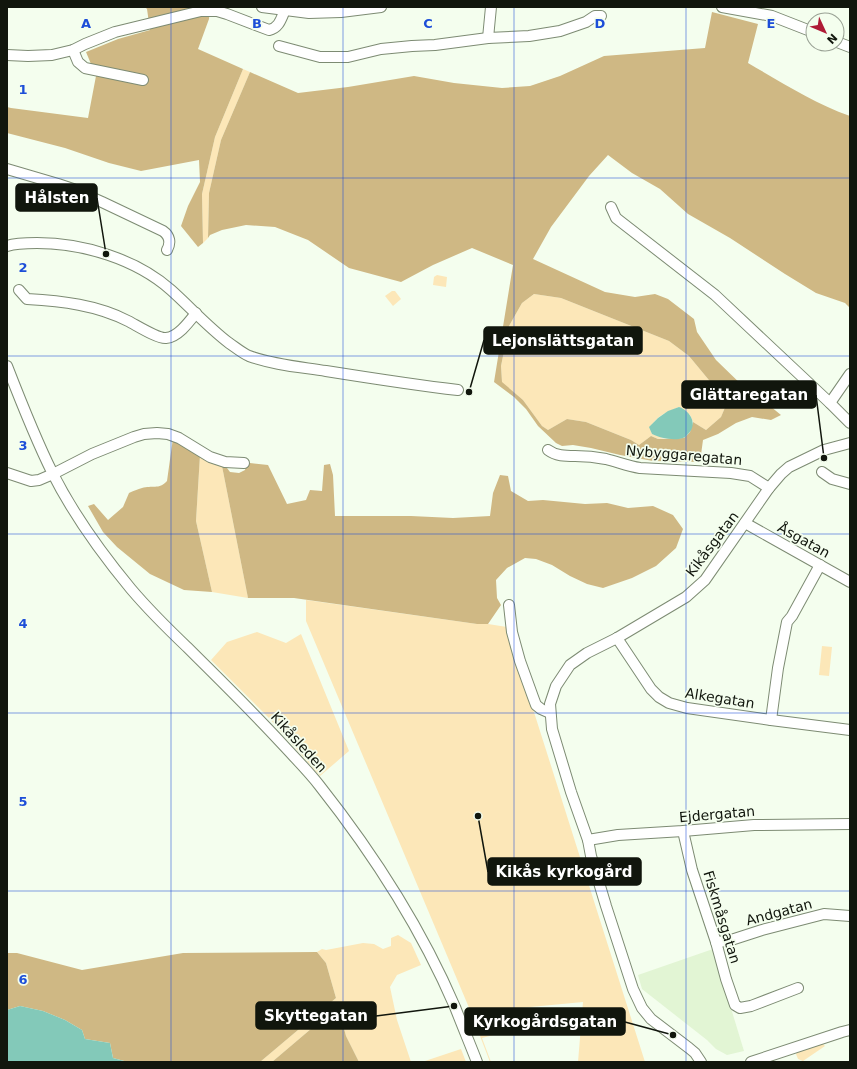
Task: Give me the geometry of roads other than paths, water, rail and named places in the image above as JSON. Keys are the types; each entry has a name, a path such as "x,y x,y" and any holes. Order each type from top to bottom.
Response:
{"street":[{"path":"262,7 309,13 381,7"},
{"path":"488,38 491,7"},
{"path":"722,7 764,14 805,29"},
{"path":"777,18 779,7"},
{"path":"7,55 52,55 73,50 115,32 201,11 222,12 269,30 275,29 280,23 285,10"},
{"path":"279,46 320,57 348,57 381,49 435,45 488,38 529,36 560,31 586,22 595,16 600,16"},
{"path":"73,50 78,62 85,68 143,80"},
{"path":"7,168 73,189 163,231 169,238 170,242 167,250"},
{"path":"611,207 616,218 715,294 850,423"},
{"path":"7,246 26,243 69,245 116,257 150,274 169,289 221,337 248,356 285,365 458,390"},
{"path":"19,290 27,299 55,300 79,304 108,313 122,318 161,338 169,338 174,336 196,313"},
{"name":"Kikåsleden","path":"7,366 25,413 53,474 87,530 131,589 159,620 261,720 295,757 319,785 381,870 419,935 454,1006 477,1062"},
{"path":"830,403 850,374"},
{"path":"7,473 31,480 40,480 92,454 144,434 157,433 168,434 179,438 210,457 225,462 244,463"},
{"name":"Kikåsgatan","path":"701,1062 690,1048 651,1018 642,1008 631,983 591,856 588,840 571,792 552,729 550,704 556,686 570,665 587,653 617,638 686,597 705,580 769,488 781,474 790,467 824,450 850,443"},
{"name":"Nybyggaregatan","path":"548,450 551,453 560,456 596,457 640,468 731,473 750,476 769,488"},
{"path":"822,472 832,479 850,484"},
{"name":"Åsgatan","path":"745,523 850,582"},
{"path":"771,720 778,668 787,622 792,616 820,565"},
{"path":"509,605 512,632 520,661 536,705 550,713"},
{"name":"Alkegatan","path":"617,638 651,689 668,703 687,708 850,730"},
{"name":"Ejdergatan","path":"588,840 618,835 683,831 754,824 850,824"},
{"name":"Fiskmåsgatan","path":"683,831 692,870 735,1005 740,1008 751,1006 798,988"},
{"name":"Andgatan","path":"716,942 728,941 762,930 824,914 850,916"},
{"path":"751,1062 850,1030"}],"water":[{"path":"679,407 690,415 693,423 691,430 684,438 663,438 652,434 649,427 658,418 668,411"},
{"path":"20,1006 43,1011 65,1020 82,1030 85,1039 110,1043 113,1058 128,1062 7,1062 7,1010"}],"place":[{"name":"Hålsten","path":"106,254"},
{"name":"Lejonslättsgatan","path":"469,392"},
{"name":"Glättaregatan","path":"824,458"},
{"name":"Kikås kyrkogård","path":"478,816"},
{"name":"Skyttegatan","path":"454,1006"},
{"name":"Kyrkogårdsgatan","path":"673,1035"}]}
